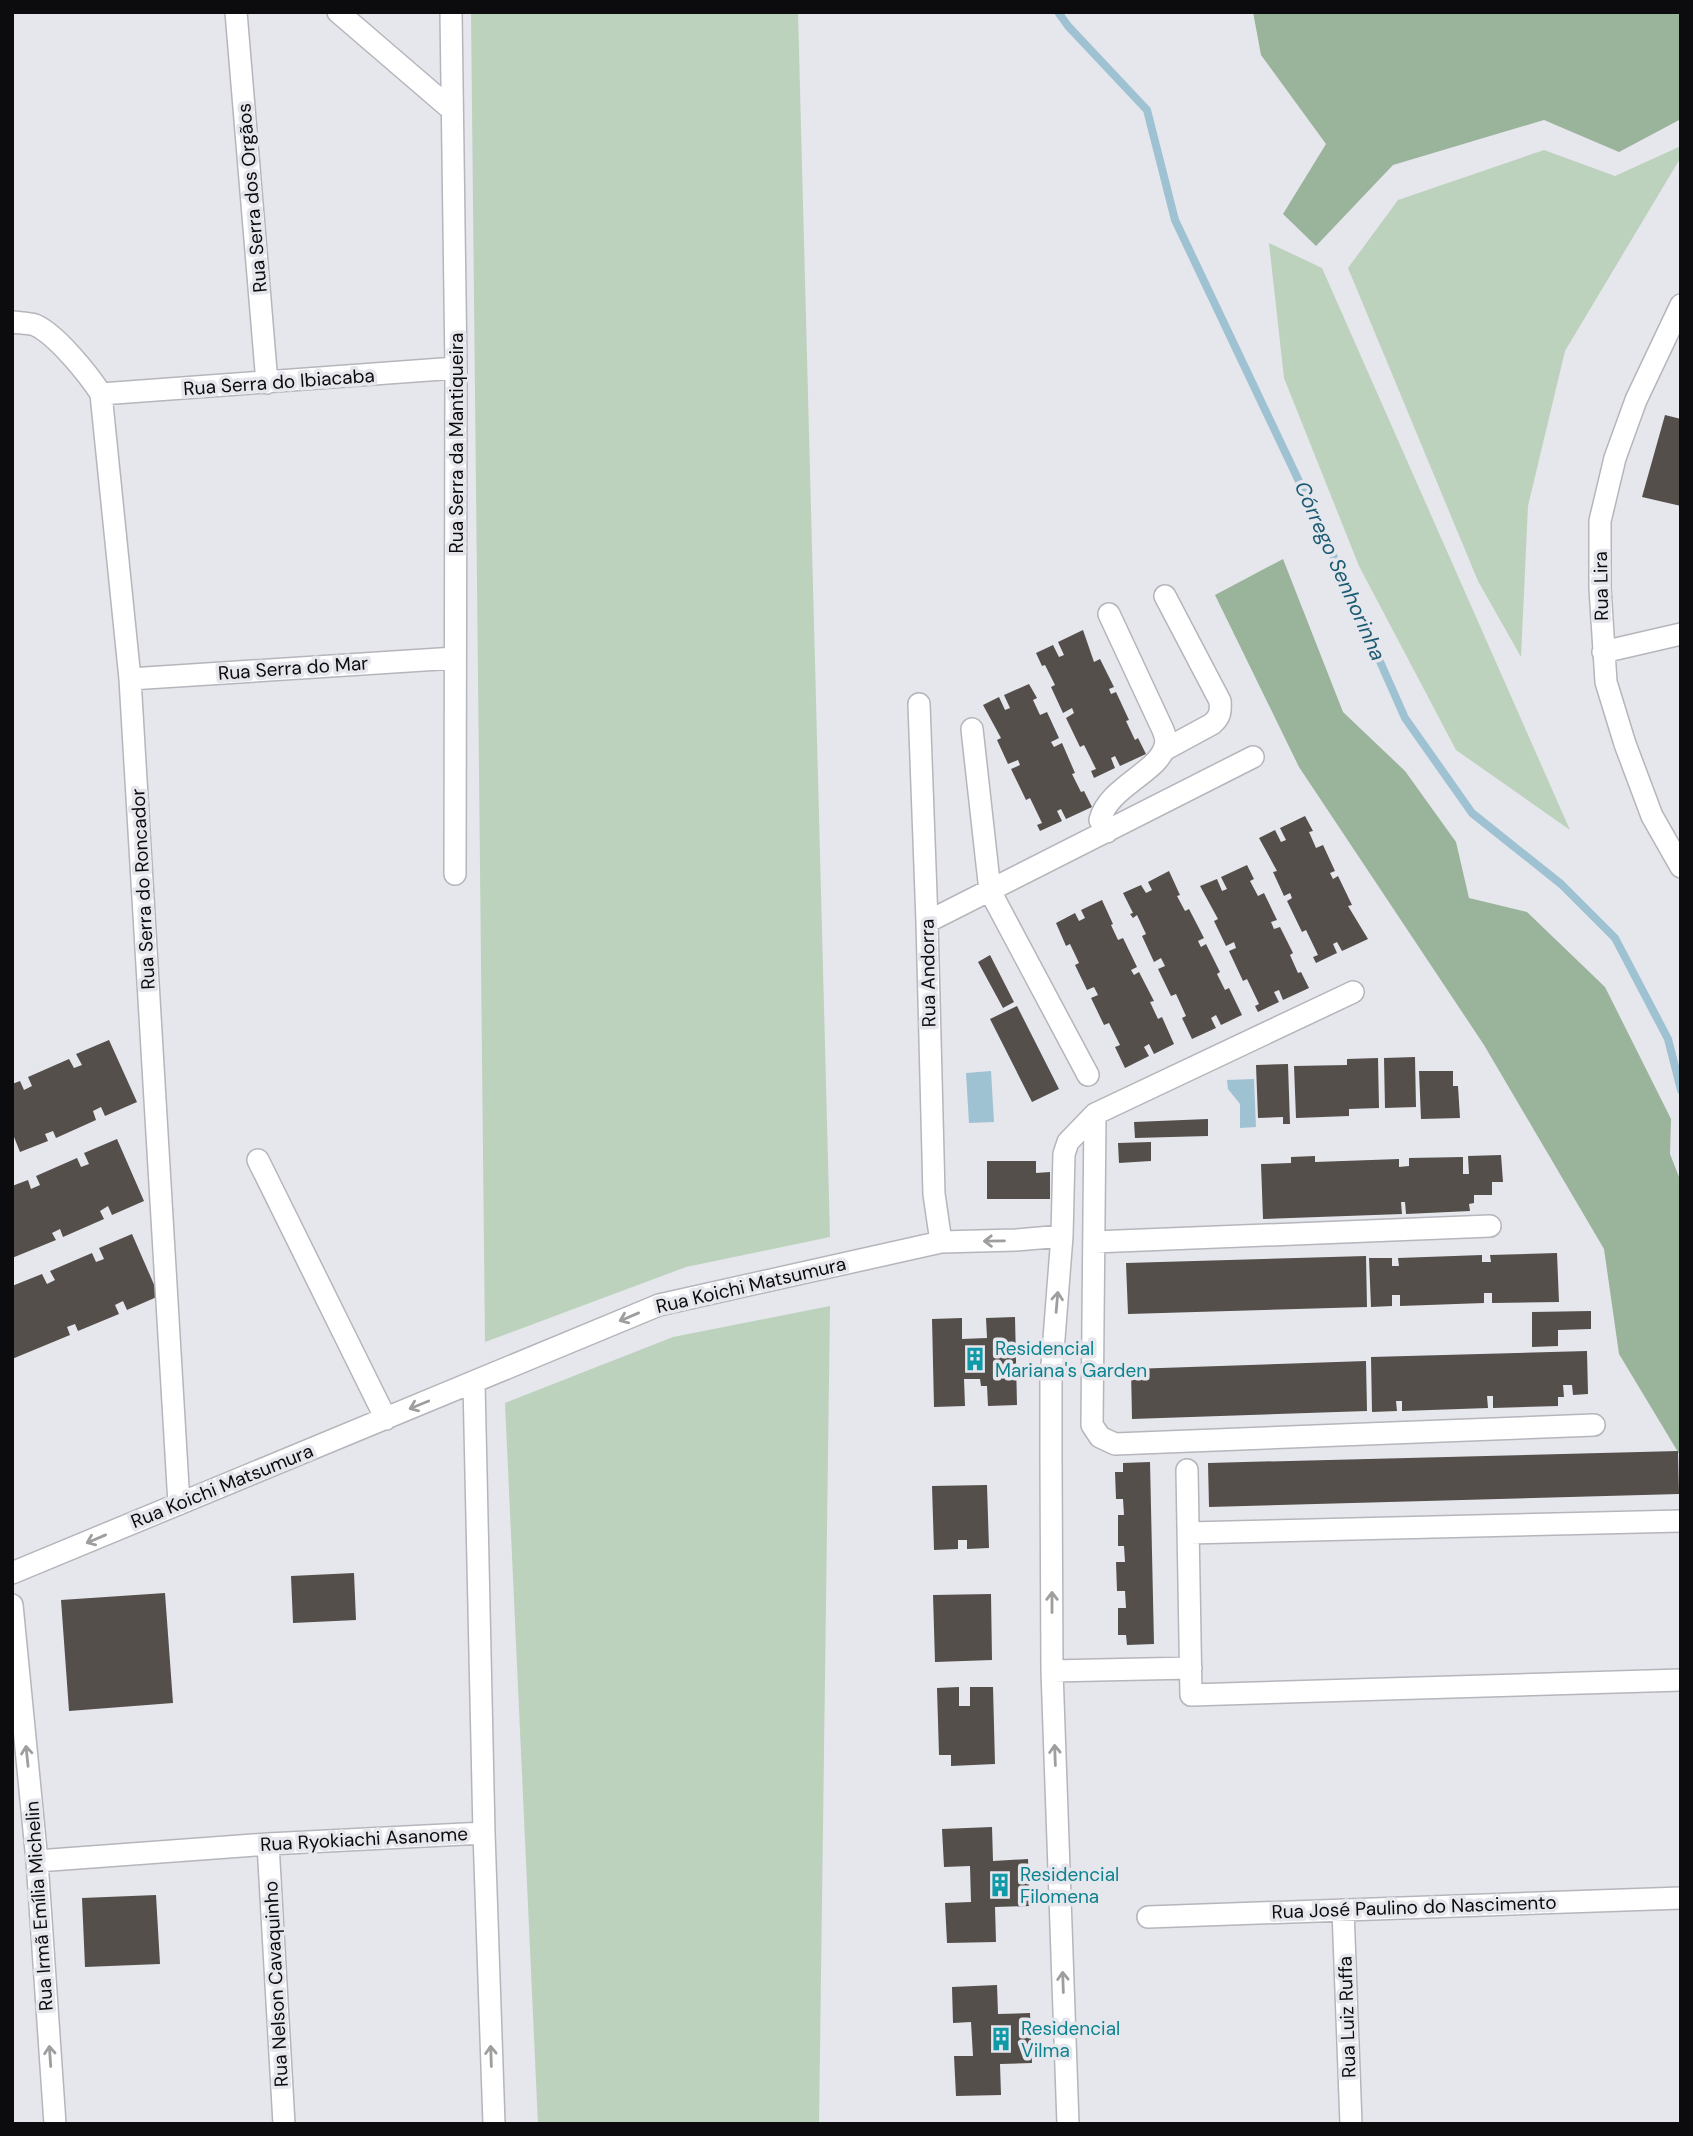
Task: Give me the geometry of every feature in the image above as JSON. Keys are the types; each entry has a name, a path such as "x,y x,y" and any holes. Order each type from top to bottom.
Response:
{"street":[{"name":"Rua Serra dos Orgãos","path":"236,12 267,383"},
{"path":"338,12 452,110"},
{"name":"Rua Serra da Mantiqueira","path":"450,12 456,369 455,874"},
{"name":"Rua Lira","path":"1681,305 1636,400 1615,458 1600,521 1602,652 1606,682 1652,817 1681,867"},
{"path":"12,322 35,326 65,349 101,394"},
{"name":"Rua Serra do Ibiacaba","path":"101,394 456,369"},
{"name":"Rua Serra do Roncador","path":"101,394 130,678 179,1504"},
{"path":"1107,832 1100,820 1108,803 1164,750 1212,724 1219,718 1221,710 1220,701 1165,596"},
{"path":"1109,614 1163,730 1166,742 1164,750"},
{"path":"1602,652 1681,634"},
{"name":"Rua Serra do Mar","path":"130,678 455,657"},
{"name":"Rua Andorra","path":"919,704 934,1194 941,1242"},
{"path":"972,729 990,891 1088,1075"},
{"path":"927,922 1253,757"},
{"path":"1068,2124 1052,1671 1051,1377 1062,1236 1064,1154 1068,1142 1095,1114 1353,992"},
{"path":"1095,1114 1092,1425 1100,1437 1115,1444 1594,1426"},
{"path":"258,1160 386,1419"},
{"path":"1094,1242 1490,1226"},
{"name":"Rua Koichi Matsumura","path":"12,1573 659,1305 941,1242 1062,1236"},
{"path":"474,1383 484,1833"},
{"path":"1188,1470 1191,1695 1681,1680"},
{"path":"1188,1534 1681,1521"},
{"name":"Rua Irmã Emília Michelin","path":"12,1605 37,1861 55,2124"},
{"path":"1052,1671 1191,1668"},
{"name":"Rua Ryokiachi Asanome","path":"37,1861 268,1844 484,1833 494,2124"},
{"name":"Rua Nelson Cavaquinho","path":"268,1844 284,2124"},
{"name":"Rua José Paulino do Nascimento","path":"1148,1917 1681,1898"},
{"name":"Rua Luiz Ruffa","path":"1343,1910 1351,2124"}],"green space":[{"path":"471,12 798,12 830,1237 686,1267 485,1342"},
{"path":"1253,12 1681,12 1681,119 1619,152 1544,120 1393,165 1316,246 1283,214 1326,144 1261,55"},
{"path":"1681,146 1681,157 1565,351 1528,506 1521,657 1478,581 1348,268 1398,200 1544,150 1615,176"},
{"path":"1269,243 1322,268 1570,830 1456,750 1359,566 1284,378"},
{"path":"1283,559 1343,712 1405,771 1456,842 1469,898 1527,912 1605,987 1671,1119 1670,1154 1681,1182 1681,1457 1619,1354 1604,1249 1484,1045 1299,767 1215,595"},
{"path":"830,1306 819,2124 538,2124 505,1403 673,1337"}],"water":[{"path":"991,1071 994,1122 969,1123 966,1073"},
{"path":"1254,1079 1256,1127 1240,1128 1240,1104 1228,1089 1227,1080"}],"building":[{"path":"1665,415 1681,419 1681,506 1642,497"},
{"path":"1083,630 1094,662 1100,659 1114,687 1109,689 1111,694 1116,692 1135,740 1138,738 1146,754 1120,766 1115,756 1111,758 1115,768 1094,778 1091,771 1096,769 1084,745 1080,747 1066,718 1074,713 1072,708 1063,713 1051,687 1055,685 1036,653 1053,645 1059,657 1064,655 1058,642"},
{"path":"1029,684 1037,698 1033,700 1040,715 1047,712 1059,738 1051,742 1054,747 1062,743 1075,773 1072,774 1092,807 1066,819 1061,809 1057,811 1062,821 1040,831 1037,825 1042,823 1030,798 1026,800 1011,769 1020,765 1018,760 1008,764 997,740 1001,738 983,705 999,697 1005,710 1010,708 1004,695"},
{"path":"1305,816 1313,831 1309,832 1316,848 1323,845 1335,871 1330,873 1333,879 1338,876 1352,905 1348,906 1368,939 1342,951 1337,942 1333,944 1337,953 1316,963 1313,957 1318,955 1306,930 1302,932 1287,901 1292,898 1290,893 1284,896 1273,872 1277,871 1259,838 1275,830 1281,842 1286,840 1280,828"},
{"path":"1247,865 1254,879 1250,881 1258,896 1264,893 1277,920 1271,922 1274,929 1280,927 1293,953 1290,955 1298,973 1301,972 1309,988 1283,1000 1279,990 1274,992 1279,1002 1258,1012 1255,1006 1259,1004 1247,979 1243,981 1229,951 1236,948 1234,942 1226,946 1214,921 1218,919 1200,886 1217,879 1222,891 1227,889 1221,877"},
{"path":"1169,871 1180,895 1177,896 1185,911 1189,909 1204,938 1198,941 1201,947 1206,944 1220,972 1217,974 1225,990 1229,988 1242,1015 1221,1025 1216,1015 1211,1018 1216,1028 1192,1039 1182,1018 1186,1016 1176,994 1171,996 1158,969 1165,966 1161,958 1154,962 1142,936 1146,934 1137,915 1133,918 1130,914 1133,913 1123,893 1141,885 1146,893 1152,890 1148,882"},
{"path":"1102,900 1118,940 1123,938 1137,967 1131,970 1134,975 1139,972 1154,1001 1150,1002 1158,1019 1162,1017 1174,1044 1154,1054 1149,1044 1144,1047 1149,1056 1125,1068 1115,1047 1120,1045 1109,1023 1104,1025 1091,998 1098,995 1094,987 1087,990 1075,965 1079,963 1070,944 1066,946 1056,923 1075,913 1079,921 1085,918 1081,910"},
{"path":"990,955 1014,1002 1003,1008 978,962"},
{"path":"1017,1006 1059,1089 1032,1102 990,1019"},
{"path":"109,1040 137,1102 105,1116 101,1107 93,1111 96,1120 56,1138 53,1131 45,1134 48,1141 20,1152 12,1132 12,1084 20,1081 24,1090 32,1086 28,1077 69,1059 74,1068 82,1065 76,1054"},
{"path":"1415,1057 1416,1107 1385,1108 1384,1058"},
{"path":"1378,1058 1379,1108 1349,1109 1349,1116 1296,1118 1294,1066 1347,1065 1347,1059"},
{"path":"1288,1064 1290,1124 1283,1124 1283,1117 1258,1118 1256,1065"},
{"path":"1419,1071 1453,1071 1453,1086 1458,1086 1460,1118 1421,1119"},
{"path":"1208,1119 1208,1136 1135,1138 1134,1122"},
{"path":"117,1139 144,1201 112,1215 108,1206 100,1211 104,1219 63,1237 60,1229 52,1233 56,1240 12,1258 12,1186 28,1180 31,1189 40,1185 36,1176 77,1158 81,1167 89,1164 84,1153"},
{"path":"1151,1142 1151,1161 1119,1163 1118,1143"},
{"path":"1501,1155 1503,1182 1492,1182 1492,1195 1474,1195 1474,1203 1469,1204 1470,1211 1406,1214 1405,1202 1401,1202 1402,1214 1263,1219 1261,1164 1291,1163 1291,1157 1315,1156 1315,1162 1399,1159 1399,1167 1409,1166 1409,1158 1463,1157 1463,1174 1469,1174 1468,1156"},
{"path":"987,1161 1036,1161 1036,1173 1050,1172 1050,1199 987,1199"},
{"path":"132,1234 159,1296 127,1310 123,1301 115,1305 119,1314 78,1331 75,1324 67,1327 70,1335 12,1359 12,1286 42,1274 47,1284 55,1280 50,1271 92,1253 96,1262 104,1259 99,1248"},
{"path":"1557,1253 1559,1302 1492,1303 1492,1293 1484,1293 1484,1303 1400,1306 1400,1295 1392,1295 1392,1306 1371,1307 1369,1258 1392,1258 1392,1266 1399,1266 1398,1258 1482,1255 1482,1262 1491,1262 1490,1255"},
{"path":"1366,1256 1367,1307 1128,1314 1126,1263"},
{"path":"1591,1311 1591,1329 1558,1330 1558,1346 1532,1347 1532,1312"},
{"name":"Residencial Mariana's Garden","path":"1015,1317 1017,1405 988,1406 987,1386 981,1386 980,1379 964,1379 965,1406 934,1407 932,1319 962,1318 962,1339 987,1338 986,1318"},
{"path":"1587,1351 1588,1394 1573,1395 1572,1385 1563,1385 1564,1397 1558,1397 1558,1406 1493,1408 1493,1396 1487,1396 1488,1408 1402,1411 1402,1401 1396,1401 1397,1411 1372,1412 1371,1357"},
{"path":"1366,1361 1367,1411 1132,1419 1131,1369"},
{"path":"1678,1451 1679,1494 1209,1507 1208,1463"},
{"path":"1150,1462 1154,1644 1127,1645 1126,1635 1118,1635 1118,1608 1126,1608 1125,1591 1117,1591 1116,1562 1125,1562 1124,1546 1118,1546 1118,1515 1124,1515 1123,1499 1116,1499 1115,1472 1123,1472 1123,1463"},
{"path":"987,1485 989,1548 967,1549 967,1540 958,1540 958,1549 934,1550 932,1486"},
{"path":"354,1573 356,1620 293,1623 291,1576"},
{"path":"165,1593 173,1703 69,1711 61,1600"},
{"path":"991,1594 992,1660 935,1662 933,1595"},
{"path":"959,1687 959,1706 970,1706 970,1687 993,1687 995,1764 951,1766 951,1755 939,1755 937,1688"},
{"name":"Residencial Filomena","path":"992,1827 993,1861 1028,1859 1030,1906 995,1907 996,1942 947,1943 945,1903 971,1902 970,1866 944,1867 942,1829"},
{"path":"156,1895 160,1964 85,1967 82,1898"},
{"name":"Residencial Vilma","path":"997,1985 998,2014 1030,2013 1032,2063 1000,2064 1001,2095 956,2096 954,2056 973,2056 971,2022 953,2023 952,1987"}],"waterway":[{"name":"Córrego Senhorinha","path":"1058,12 1147,110 1175,220 1316,517 1405,718 1472,813 1561,884 1615,938 1668,1039 1681,1090"}],"place":[{"name":"Residencial Mariana's Garden","path":"975,1359"},
{"name":"Residencial Filomena","path":"1000,1885"},
{"name":"Residencial Vilma","path":"1001,2039"}]}
